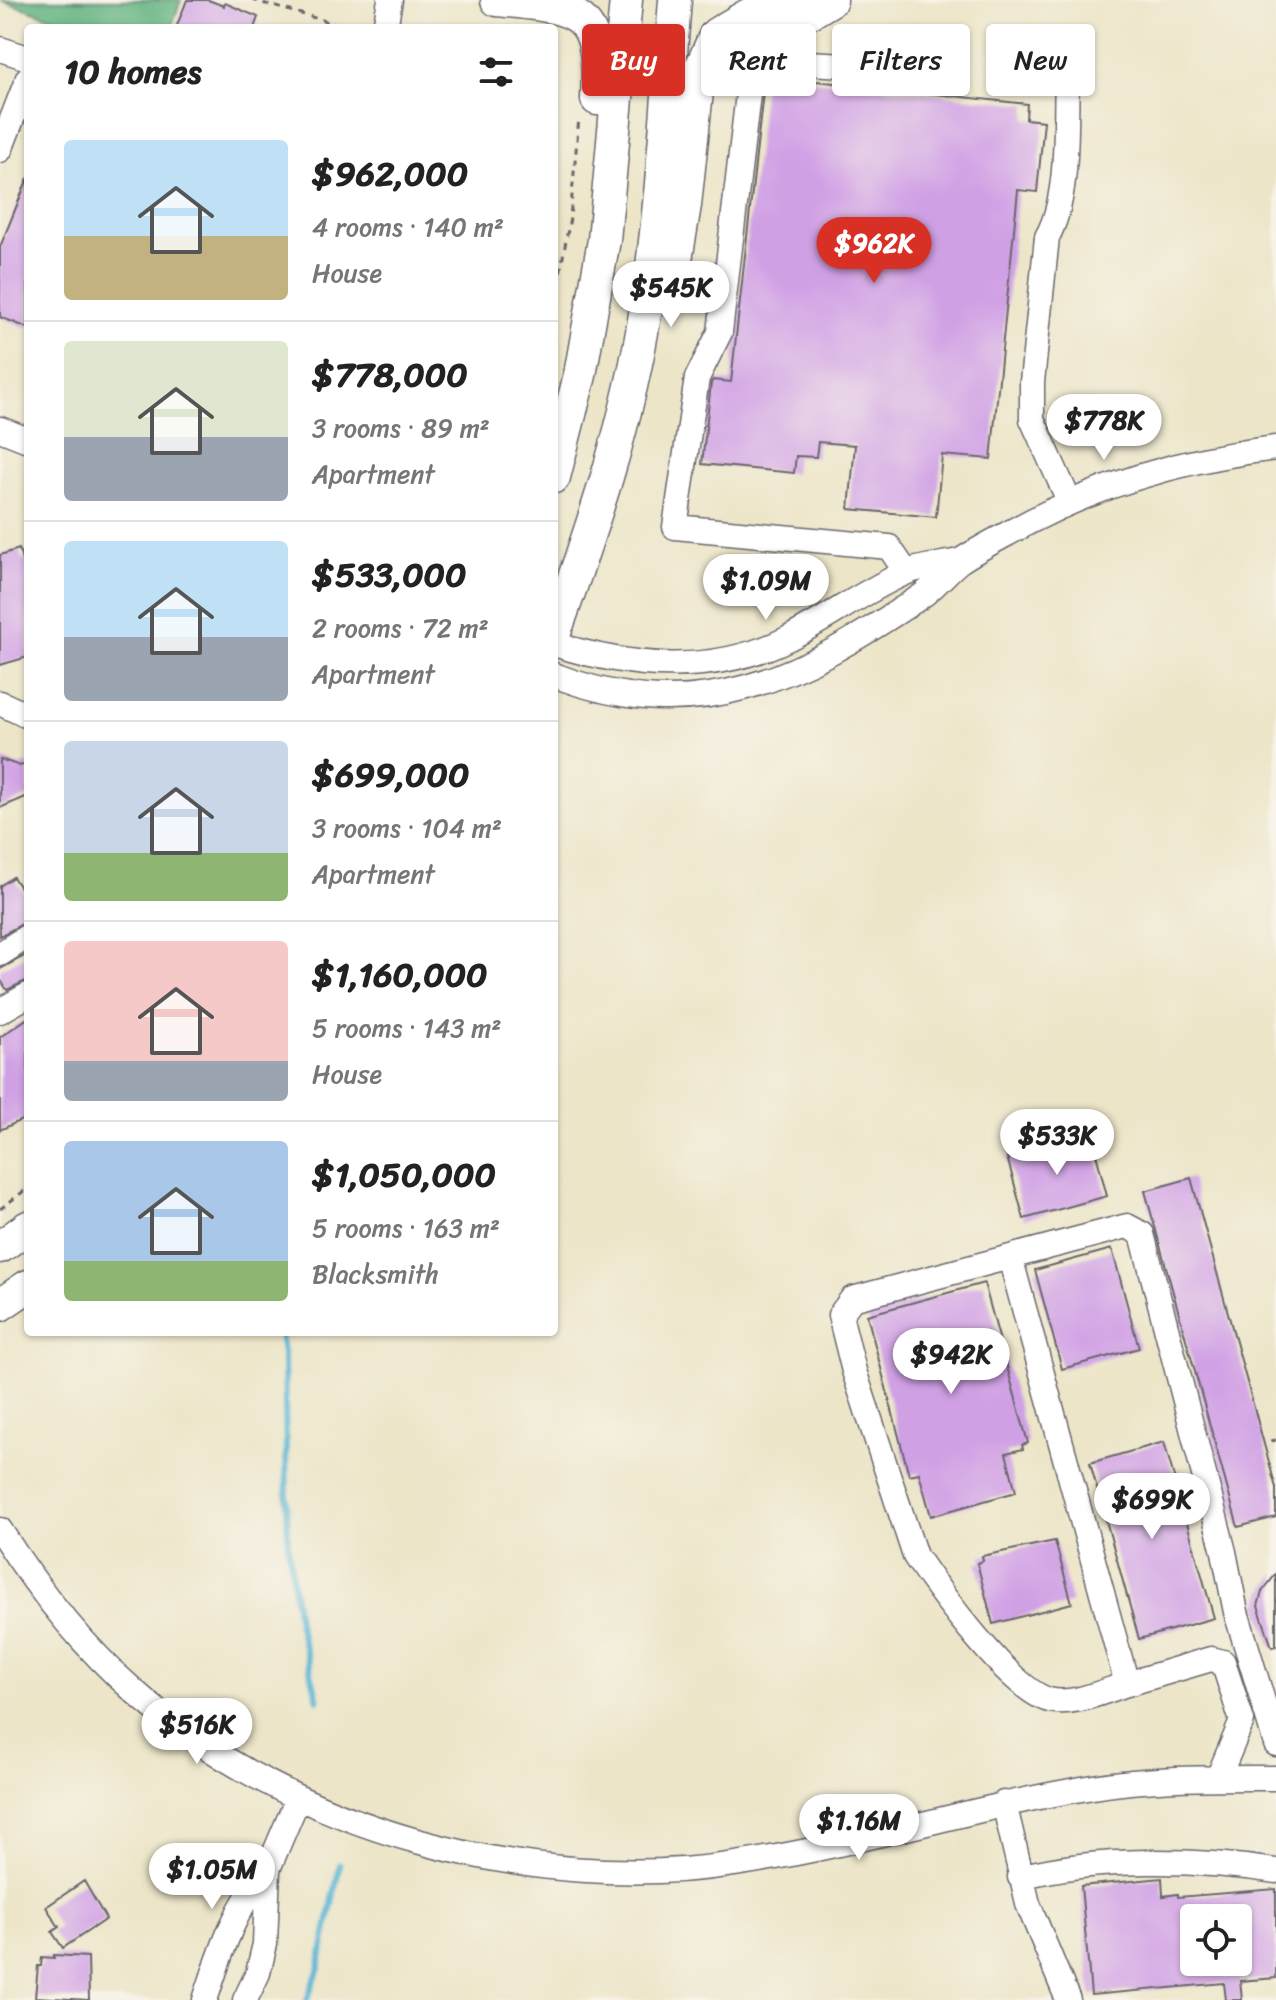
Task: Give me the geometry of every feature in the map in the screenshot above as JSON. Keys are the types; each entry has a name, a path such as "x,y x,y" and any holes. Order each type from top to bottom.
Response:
{"main road":[{"path":"497,0 568,10 579,16 594,34 599,59 591,189 604,240"},
{"path":"558,461 580,375 604,240 626,0"},
{"path":"558,623 611,467 646,310 675,0"},
{"path":"646,310 674,272 685,205 699,72 716,34 748,15 811,12 831,0"},
{"path":"0,1247 24,1230"},
{"path":"0,1305 24,1289"}],"street":[{"path":"386,24 390,0"},
{"path":"0,49 24,57"},
{"path":"832,65 770,61 762,63 750,77 720,332 697,378 675,527 889,547 906,572"},
{"path":"0,150 24,88"},
{"path":"1066,96 1057,219 1047,237 1032,382 1032,419 1069,501"},
{"path":"0,429 24,438"},
{"path":"558,676 633,696 687,699 730,693 780,679 922,596 961,561 1069,501 1153,470 1276,448"},
{"path":"558,645 651,666 694,665 734,658 785,641 906,572 961,561"},
{"path":"0,703 24,714"},
{"path":"0,954 24,939"},
{"path":"0,1011 24,997"},
{"path":"1218,1778 1242,1721 1223,1662 1211,1659 1067,1701 1049,1700 1024,1688 932,1582 915,1556 854,1371 840,1315 852,1299 1127,1226 1142,1234 1224,1552 1236,1612 1276,1744"},
{"path":"1010,1257 1127,1684"},
{"path":"0,1530 41,1592 86,1645 136,1694 182,1728 298,1798 391,1832 462,1852 599,1871 733,1864 1004,1803 1097,1786 1218,1778 1276,1778"},
{"path":"268,1869 245,1896 217,1960 208,1991 246,1998 258,1973 265,1944 264,1895 268,1869 298,1798"},
{"path":"1004,1803 1028,1904 1068,2000"},
{"path":"1020,1877 1055,1868 1146,1864 1276,1871"}],"path":[{"path":"252,0 336,24"},
{"path":"558,285 570,218 580,109"},
{"path":"0,1209 24,1191"}],"green space":[{"path":"0,0 181,0 172,24 71,24"}],"building":[{"path":"187,0 208,0 224,6 225,3 258,17 255,24 178,24"},
{"path":"816,81 832,83 832,96 954,96 1027,104 1026,119 1044,121 1037,192 1018,190 991,459 942,455 936,517 849,509 855,445 818,442 816,457 796,456 794,473 702,464 711,383 713,380 731,382 763,96 816,96"},
{"path":"24,188 24,326 0,317 0,247"},
{"path":"19,549 24,559 24,658 0,665 0,555"},
{"path":"0,759 24,764 24,798 0,808"},
{"path":"13,877 24,894 24,923 0,936 0,886"},
{"path":"24,956 24,982 7,990 0,979 0,969"},
{"path":"24,1021 24,1119 0,1130 0,1037"},
{"path":"1091,1135 1107,1196 1024,1219 1007,1157"},
{"path":"1191,1178 1276,1488 1276,1517 1238,1527 1145,1191"},
{"path":"1112,1249 1139,1348 1062,1369 1035,1270"},
{"path":"984,1283 1028,1443 1022,1445 1023,1449 1006,1453 1016,1492 931,1516 919,1473 909,1475 867,1315"},
{"path":"1164,1442 1214,1618 1139,1639 1090,1463"},
{"path":"1055,1541 1072,1603 993,1624 977,1563 983,1561 982,1556"},
{"path":"1276,1574 1276,1646 1272,1647 1258,1606 1262,1592"},
{"path":"1162,1878 1163,1896 1178,1894 1178,1897 1276,1889 1276,1978 1240,1981 1242,2000 1226,2000 1224,1983 1091,1995 1081,1886"},
{"path":"84,1881 106,1919 63,1948 52,1932 59,1927 46,1907"},
{"path":"54,1955 88,1957 89,2000 35,1997 42,1957 54,1958"}],"waterway":[{"path":"281,1336 284,1360 288,1544 298,1622 318,1700"},
{"path":"307,2000 319,1968 340,1864"}]}
